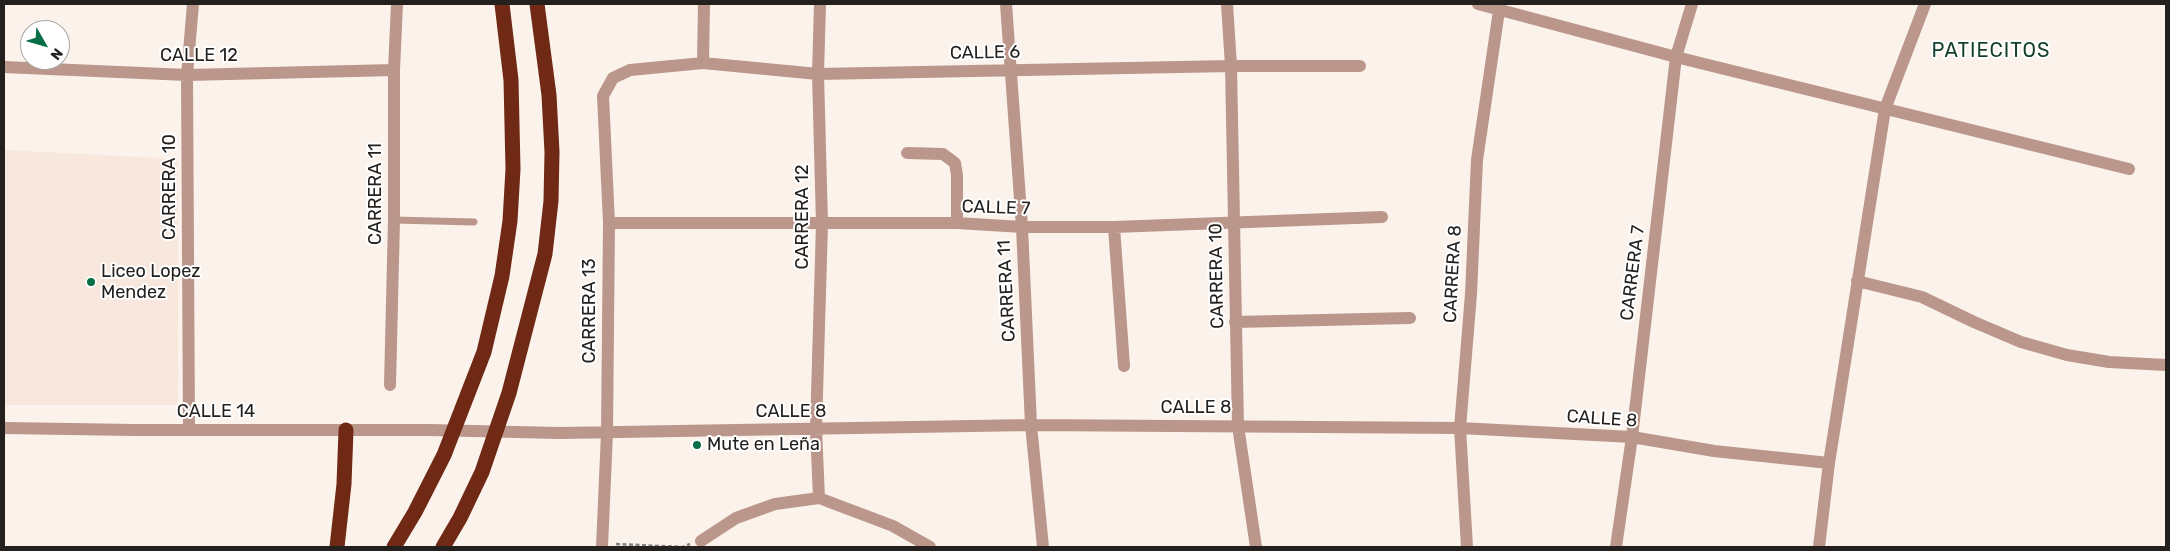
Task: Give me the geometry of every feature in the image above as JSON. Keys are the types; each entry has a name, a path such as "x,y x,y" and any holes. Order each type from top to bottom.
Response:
{"highway":[{"path":"394,547 444,455 484,352 502,276 510,221 513,168 511,80 502,4"},
{"path":"443,547 460,518 482,472 509,393 545,254 551,202 550,95 537,4"},
{"path":"337,547 344,484 346,430"}],"street":[{"name":"CARRERA 10","path":"189,429 187,75 193,4"},
{"name":"CARRERA 11","path":"390,385 394,220 394,70 397,4"},
{"path":"703,63 704,4"},
{"name":"CARRERA 12","path":"819,498 816,429 822,224 818,74 820,4"},
{"name":"CARRERA 11","path":"1006,4 1022,227 1031,425 1043,547"},
{"name":"CARRERA 10","path":"1227,4 1231,66 1238,426 1256,547"},
{"path":"1478,4 1499,6 1676,57 2129,170"},
{"name":"CARRERA 7","path":"1616,547 1632,437 1676,57 1692,4"},
{"path":"1819,547 1829,463 1885,109 1924,4"},
{"name":"CARRERA 8","path":"1467,547 1460,428 1471,294 1477,160 1499,6"},
{"name":"CALLE 6","path":"613,78 630,70 703,63 818,74 1231,66 1360,66"},
{"name":"CALLE 12","path":"4,67 187,75 394,70"},
{"name":"CARRERA 13","path":"602,545 607,433 608,223 603,96 613,78"},
{"path":"907,153 943,154 956,163 957,223"},
{"name":"CALLE 7","path":"608,223 957,223 1022,227 1114,227 1233,221 1382,217"},
{"path":"1114,227 1124,366"},
{"path":"1857,281 1922,296 1974,322 2021,342 2058,352 2109,362 2166,365"},
{"path":"1235,322 1410,318"},
{"name":"CALLE 8","path":"429,430 607,433 1031,425 1460,428 1632,437 1714,451 1829,463"},
{"name":"CALLE 14","path":"4,428 429,430"},
{"path":"701,540 736,518 775,504 819,498 893,526 930,547"}],"lane":[{"path":"394,220 474,222"}],"path":[{"path":"602,545 683,547 701,540"}],"shaded area":[{"name":"Liceo Lopez Mendez","path":"4,150 178,159 178,405 4,405"}],"place":[{"name":"Liceo Lopez Mendez","path":"91,282"},
{"name":"Mute en Leña","path":"697,445"}],"district":[{"name":"PATIECITOS","path":"1991,51"}]}
